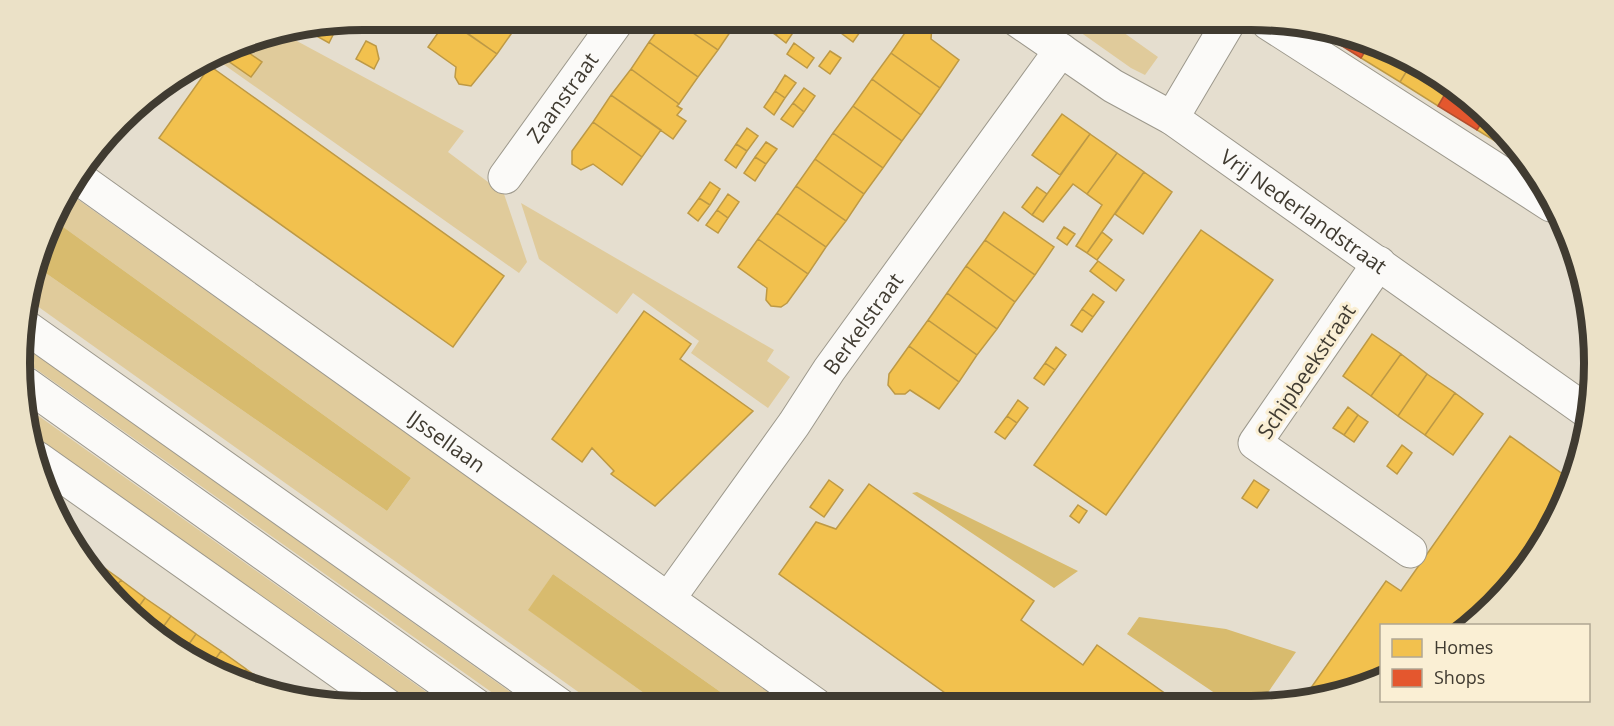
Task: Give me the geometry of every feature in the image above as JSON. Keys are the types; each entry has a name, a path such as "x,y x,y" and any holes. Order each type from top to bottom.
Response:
{"street":[{"name":"Zaanstraat","path":"505,177 611,30"},
{"name":"Vrij Nederlandstraat","path":"1032,30 1113,87 1172,118 1581,407"},
{"path":"1172,118 1224,30"},
{"path":"1282,32 1539,197"},
{"name":"Berkelstraat","path":"669,598 794,424 829,370 1061,50"},
{"name":"IJssellaan","path":"84,182 804,696"},
{"name":"Schipbeekstraat","path":"1379,263 1255,443 1410,551"},
{"path":"32,331 547,696"},
{"path":"31,388 463,696"},
{"path":"46,464 374,696"}],"shaded area":[{"path":"1077,30 1120,30 1158,57 1145,75 1131,68"},
{"path":"291,38 464,131 448,152 504,194 527,262 519,273 220,62"},
{"path":"74,197 775,696 726,696 553,574 529,610 648,696 584,696 35,305 43,271 387,511 411,478 60,225"},
{"path":"521,203 774,350 767,361 790,377 768,408 691,353 699,341 633,293 617,314 539,259"},
{"path":"60,225 411,478 387,511 43,271"},
{"path":"31,350 516,696 497,696 30,365"},
{"path":"34,413 432,696 394,696 40,443"},
{"path":"917,492 1078,571 1054,588 912,493"},
{"path":"553,574 726,696 648,696 528,610"},
{"path":"1139,617 1226,629 1296,652 1266,695 1219,696 1127,634"}],"building: Homes":[{"path":"440,30 462,30 497,54 471,86 459,84 455,77 456,67 428,47"},
{"path":"463,30 514,30 497,54"},
{"path":"658,30 689,30 718,50 698,77 649,42"},
{"path":"689,30 732,30 718,50"},
{"path":"768,30 779,30 776,35"},
{"path":"779,30 795,30 786,43 776,35"},
{"path":"837,30 857,30 860,32 853,42"},
{"path":"907,30 932,30 931,39 959,60 940,88 891,53"},
{"path":"335,32 329,43 313,34"},
{"path":"366,41 376,46 379,59 374,69 356,59"},
{"path":"649,42 698,77 679,104 631,69"},
{"path":"794,43 814,58 807,68 787,54"},
{"path":"247,51 262,62 251,77 226,60"},
{"path":"830,51 841,58 830,74 819,66"},
{"path":"1365,51 1408,69 1400,82 1361,58"},
{"path":"891,53 940,88 921,115 872,79"},
{"path":"211,67 504,276 453,347 159,138"},
{"path":"631,69 679,104 677,106 682,109 677,115 686,121 673,139 611,95"},
{"path":"1408,69 1446,93 1438,106 1400,82"},
{"path":"785,75 796,83 785,98 775,91"},
{"path":"872,79 921,115 902,141 853,106"},
{"path":"804,88 815,96 804,112 793,103"},
{"path":"775,91 785,98 774,115 764,107"},
{"path":"611,95 661,130 642,157 593,122"},
{"path":"793,103 804,112 793,127 781,119"},
{"path":"853,106 902,141 883,168 833,133"},
{"path":"1062,114 1090,134 1060,175 1032,155"},
{"path":"593,122 642,157 622,185 593,164 581,170 572,164 572,151"},
{"path":"1481,123 1504,146 1477,130"},
{"path":"747,128 758,136 747,151 736,144"},
{"path":"833,133 883,168 864,194 815,159"},
{"path":"1090,134 1117,153 1087,194 1073,184 1043,222 1032,215"},
{"path":"766,142 777,149 766,164 755,157"},
{"path":"736,144 747,151 736,168 725,160"},
{"path":"1117,153 1144,172 1087,253 1076,246 1102,205 1087,194"},
{"path":"755,157 766,164 755,181 744,173"},
{"path":"815,159 864,194 846,221 796,186"},
{"path":"1144,172 1172,192 1143,234 1115,214"},
{"path":"710,182 720,189 710,205 699,198"},
{"path":"796,186 846,221 826,247 777,213"},
{"path":"1037,187 1047,194 1032,215 1022,207"},
{"path":"728,194 739,202 728,218 717,210"},
{"path":"699,198 710,205 698,221 688,213"},
{"path":"717,210 728,218 718,233 706,225"},
{"path":"1004,212 1054,247 1035,275 985,240"},
{"path":"777,213 826,247 808,274 758,239"},
{"path":"1064,227 1075,234 1067,245 1057,238"},
{"path":"1201,230 1273,280 1106,515 1034,465"},
{"path":"1102,232 1112,240 1097,260 1087,253"},
{"path":"758,239 808,274 787,303 781,307 771,306 766,300 767,288 738,267"},
{"path":"985,240 1035,275 1015,302 966,266"},
{"path":"1098,261 1124,280 1116,291 1090,271"},
{"path":"966,266 1015,302 997,329 947,293"},
{"path":"947,293 997,329 977,355 928,320"},
{"path":"1093,294 1104,302 1093,317 1082,309"},
{"path":"1082,309 1093,317 1082,332 1071,325"},
{"path":"644,311 691,344 680,359 753,411 655,506 611,474 614,471 592,448 582,462 552,439"},
{"path":"928,320 977,355 959,382 909,346"},
{"path":"1372,334 1401,354 1371,396 1343,376"},
{"path":"909,346 959,382 939,409 910,390 905,394 895,394 888,385 889,374"},
{"path":"1056,347 1066,355 1055,370 1045,363"},
{"path":"1401,354 1427,374 1398,416 1371,396"},
{"path":"1045,363 1055,370 1044,385 1034,378"},
{"path":"1427,374 1455,393 1425,435 1398,416"},
{"path":"1455,393 1483,414 1453,455 1425,435"},
{"path":"1018,400 1028,408 1017,423 1007,416"},
{"path":"1348,407 1358,415 1344,435 1333,428"},
{"path":"1358,415 1368,422 1354,442 1344,435"},
{"path":"1007,416 1017,423 1005,439 995,432"},
{"path":"1510,436 1564,475 1550,510 1528,548 1501,583 1471,613 1458,624 1380,624 1380,670 1337,685 1309,691 1386,581 1401,591"},
{"path":"1402,445 1412,453 1397,474 1387,466"},
{"path":"829,480 843,490 824,517 810,507"},
{"path":"1254,480 1269,490 1257,508 1242,498"},
{"path":"869,484 1034,601 1021,620 1083,665 1097,645 1169,696 949,696 779,574 816,522 836,529"},
{"path":"1078,505 1087,511 1079,523 1070,516"},
{"path":"96,562 121,580 116,586"},
{"path":"121,580 145,598 138,608 116,586"},
{"path":"145,598 171,616 162,628 138,608"},
{"path":"171,616 196,634 188,646 162,628"},
{"path":"196,634 221,651 214,661 188,646"},
{"path":"221,651 246,669 243,673 214,661"},
{"path":"246,669 261,680 256,678 243,673"}],"building: Shops":[{"path":"1332,40 1365,51 1361,58"},
{"path":"1446,93 1481,123 1477,130 1438,106"}]}
